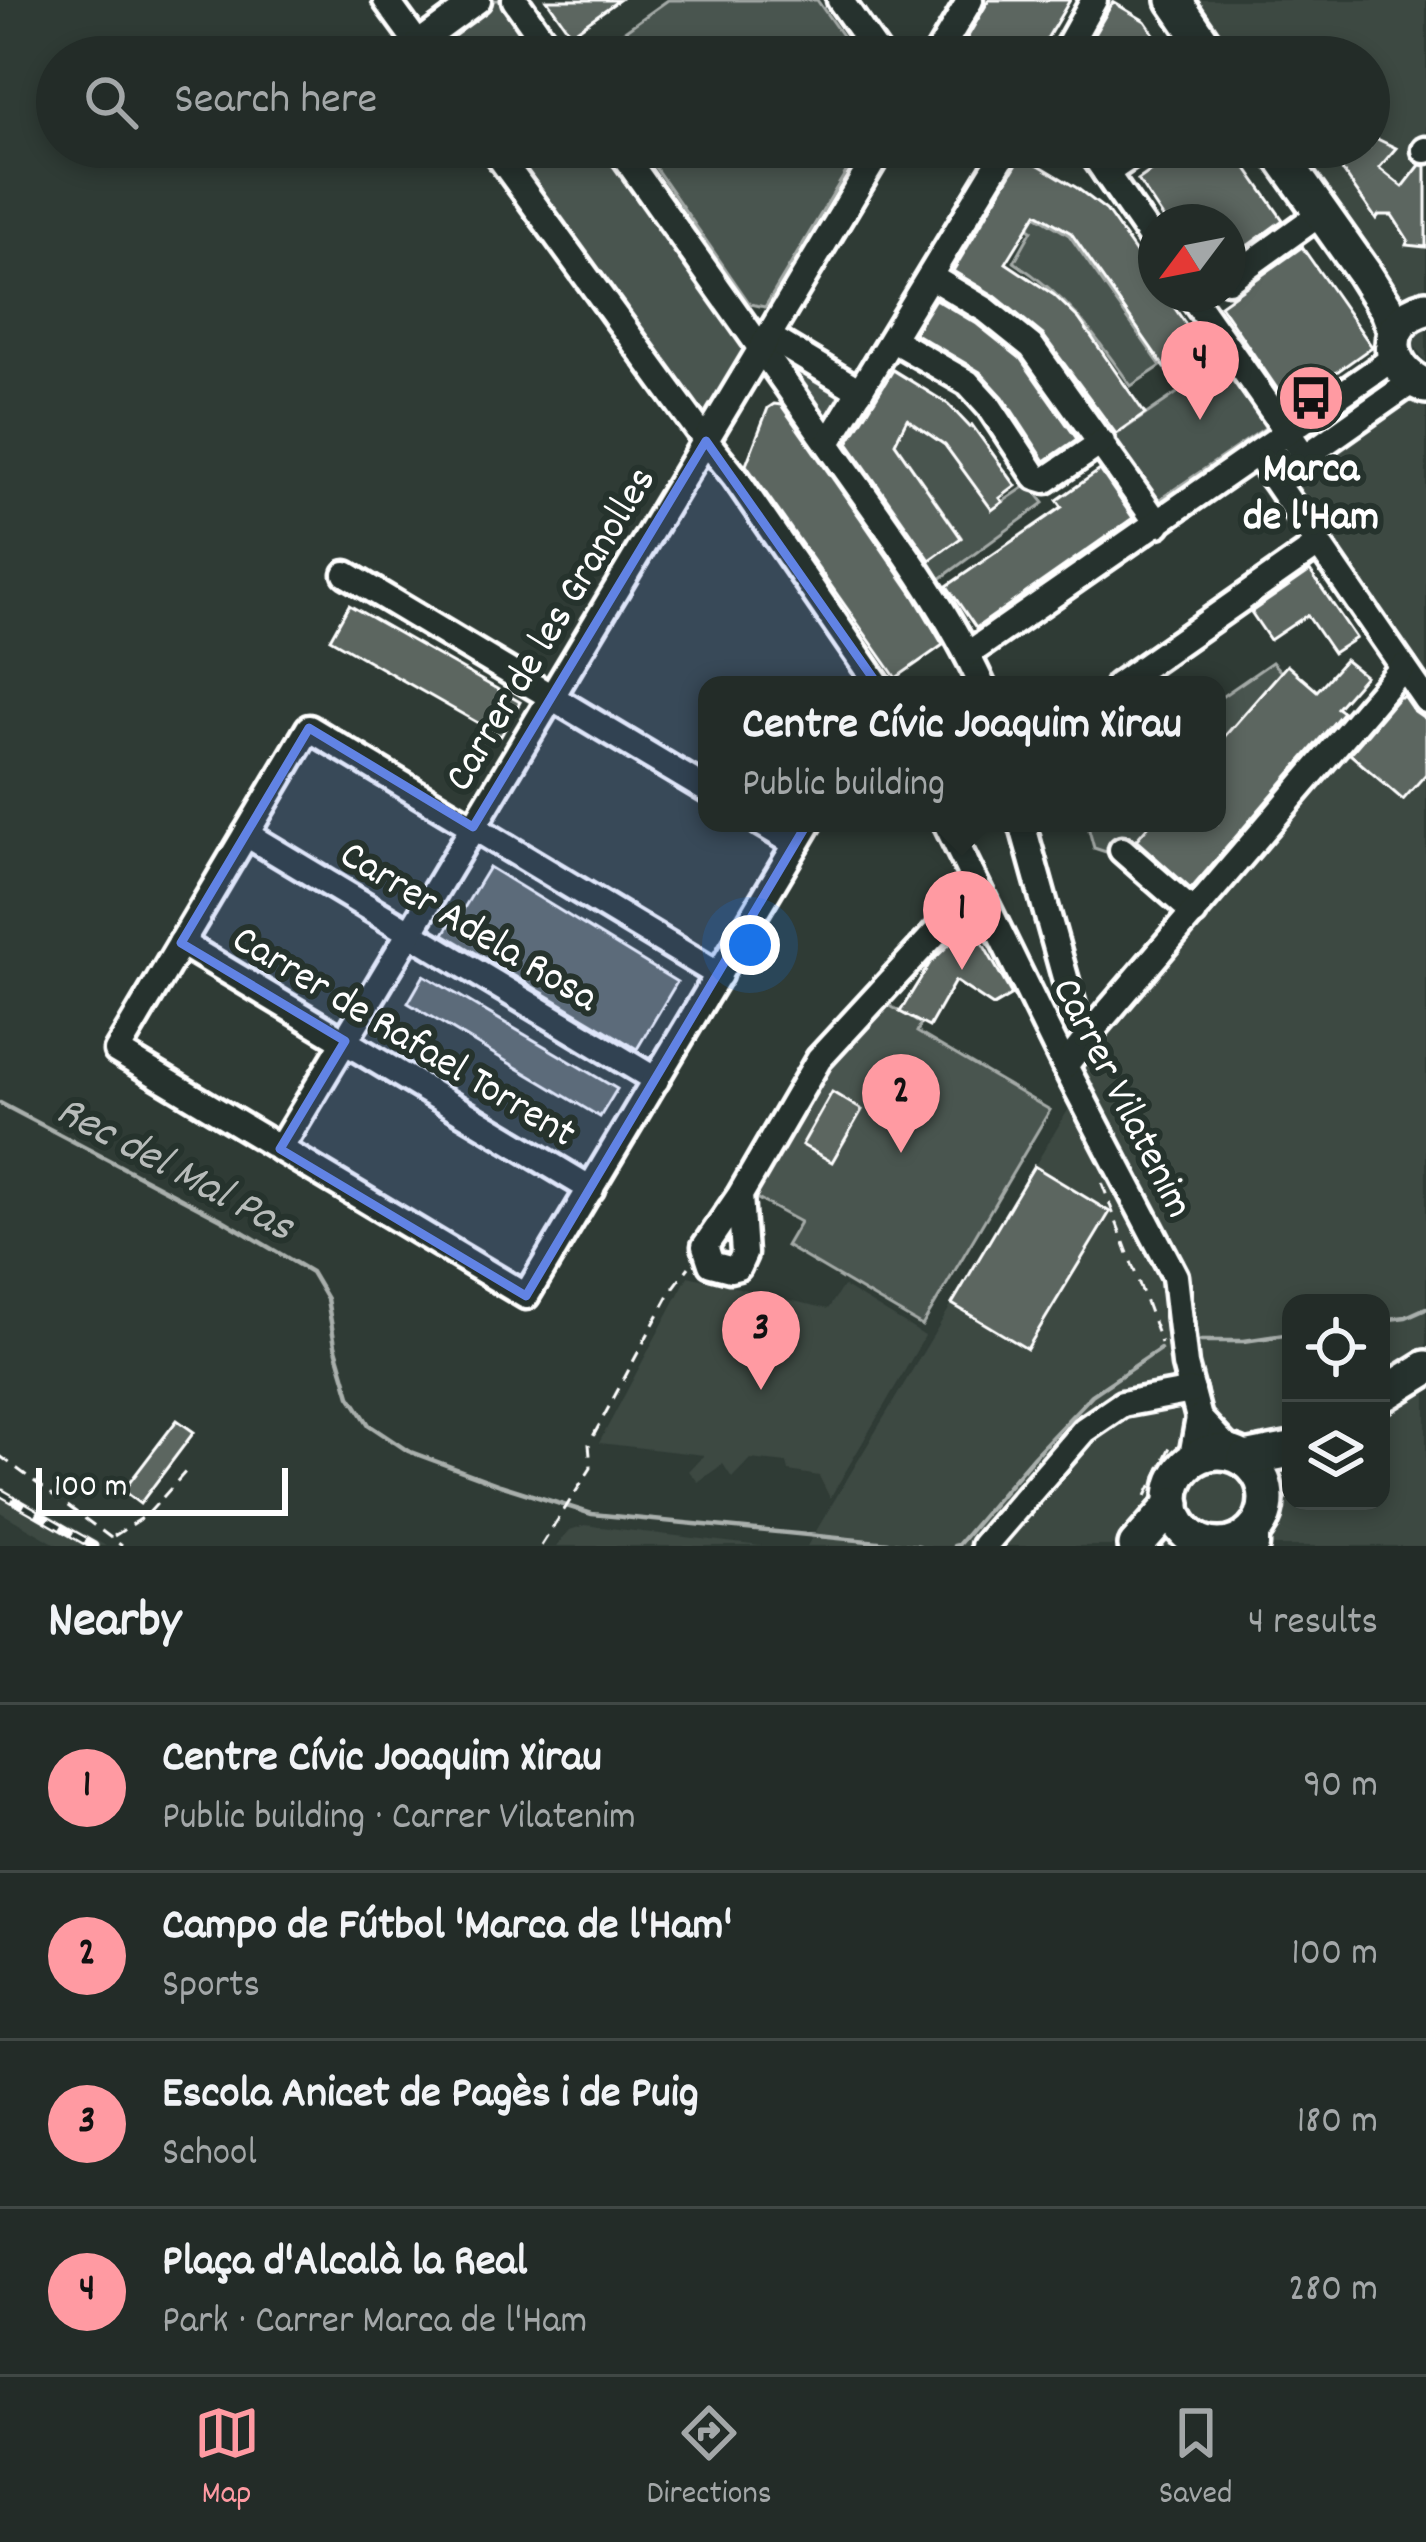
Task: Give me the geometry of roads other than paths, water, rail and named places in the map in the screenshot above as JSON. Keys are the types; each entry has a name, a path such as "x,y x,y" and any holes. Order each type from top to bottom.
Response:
{"main road":[{"path":"1174,0 1199,36"},
{"path":"1290,168 1364,273 1387,295 1412,345"},
{"path":"1390,1390 1426,1368"},
{"path":"1239,1457 1278,1490 1264,1511 1262,1534 1234,1543 1137,1545 1158,1503 1178,1478 1182,1452 1239,1457 1282,1452"},
{"path":"1158,1503 1208,1542"}],"street":[{"path":"386,0 412,36"},
{"path":"439,36 478,0"},
{"path":"515,0 540,36"},
{"path":"840,0 865,36"},
{"path":"949,36 970,0"},
{"path":"1074,36 1094,0"},
{"path":"507,168 735,477 872,676"},
{"path":"634,168 765,341 828,443 927,584 978,676"},
{"name":"Carrer de les Granolles","path":"280,1149 869,168"},
{"path":"828,443 996,168"},
{"path":"1103,168 1138,219"},
{"path":"1106,173 1113,168"},
{"path":"1246,267 1321,213"},
{"path":"931,278 986,310 1032,347 1158,524"},
{"path":"1208,312 1305,457"},
{"path":"893,340 968,383 1036,477 1046,480 1102,442"},
{"path":"765,341 860,391"},
{"path":"968,654 1412,345"},
{"path":"1273,478 1305,457 1412,345"},
{"path":"1256,454 1426,700"},
{"path":"1131,676 1318,545"},
{"path":"346,574 698,785"},
{"path":"1065,1066 1403,668"},
{"path":"718,975 309,728 117,1051 526,1297 803,834"},
{"name":"Carrer Vilatenim","path":"950,832 1175,1276 1181,1340 1199,1418 1239,1457"},
{"path":"1025,832 1074,1010 1096,1026"},
{"name":"Carrer Adela Rosa","path":"246,834 656,1080"},
{"path":"1122,850 1194,913"},
{"path":"740,1195 742,1262 730,1269 706,1256 705,1246 819,1059 977,888"},
{"name":"Carrer de Rafael Torrent","path":"181,943 590,1189"},
{"path":"1046,1027 1074,1010"},
{"path":"985,1546 1084,1430 1122,1404 1192,1391"},
{"name":"Carrer Vilatenim","path":"1182,1452 1199,1418"}],"waterway":[{"name":"Rec del Mal Pas","path":"0,1103 311,1272 327,1299 350,1396 369,1425 408,1451 592,1514 919,1546"},
{"name":"Rec del Mal Pas","path":"1390,1319 1426,1308"},
{"name":"Rec del Mal Pas","path":"1201,1341 1282,1335"},
{"name":"Rec del Mal Pas","path":"954,1546 1092,1395 1160,1349"}],"railway":[{"path":"0,1492 94,1546"}],"place":[{"name":"Marca de l'Ham","path":"1311,398"},
{"name":"Plaça d'Alcalà la Real","path":"1200,420"},
{"name":"Centre Cívic Joaquim Xirau","path":"962,970"},
{"name":"Campo de Fútbol 'Marca de l'Ham'","path":"901,1153"},
{"name":"Escola Anicet de Pagès i de Puig","path":"761,1390"}]}
